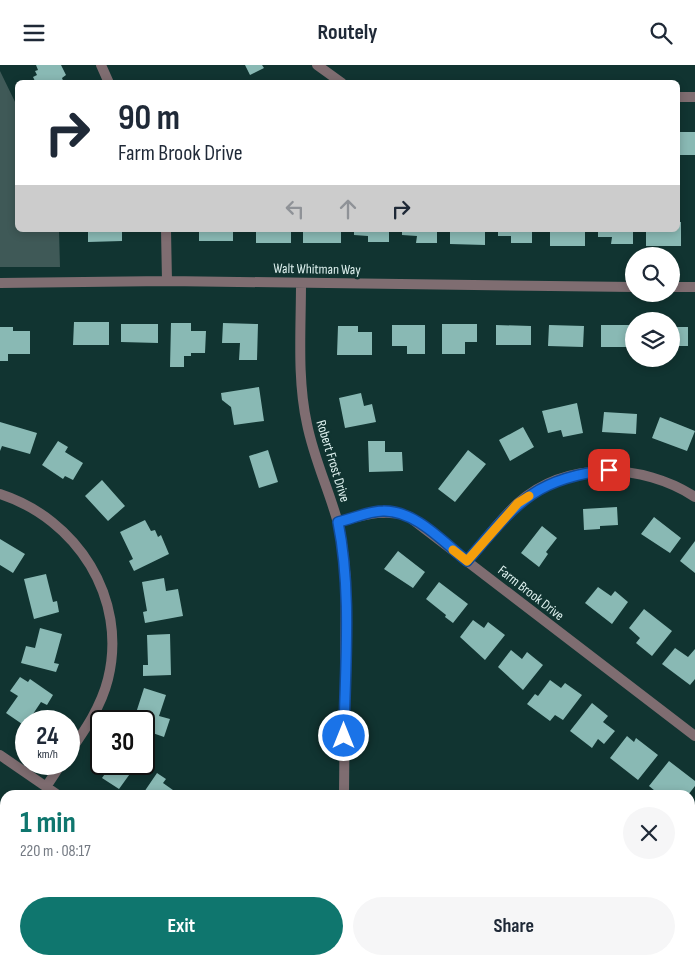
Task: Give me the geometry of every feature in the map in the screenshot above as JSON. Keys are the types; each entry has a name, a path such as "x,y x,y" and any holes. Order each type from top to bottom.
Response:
{"street":[{"path":"101,65 108,80"},
{"path":"317,65 338,80"},
{"path":"680,97 695,97"},
{"path":"166,232 167,281"},
{"name":"Walt Whitman Way","path":"0,283 167,281 625,287"},
{"name":"Robert Frost Drive","path":"301,283 302,381 306,422 316,461 338,522 346,580 344,790"},
{"path":"680,287 695,287"},
{"path":"467,561 518,503 558,480 583,473 609,470 635,473 660,479 695,497"},
{"path":"0,494 24,503 45,515 66,532 83,553 97,576 106,599 112,652 108,679 90,723 80,737"},
{"name":"Farm Brook Drive","path":"338,522 380,511 394,511 408,516 695,736"},
{"path":"0,755 50,790"},
{"path":"46,787 54,775"}],"shaded area":[{"path":"0,71 15,102 15,232 59,232 60,267 0,267"}],"building":[{"path":"36,65 61,65 66,75 62,78 63,80 34,80 33,77 37,75 35,71 38,70"},
{"path":"245,65 262,65 264,68 250,75"},
{"path":"680,132 695,132 695,155 680,155"},
{"path":"681,222 681,246 646,246 646,232 680,232"},
{"path":"88,232 122,232 122,241 88,242"},
{"path":"199,232 233,232 233,241 199,241"},
{"path":"256,232 291,232 291,243 256,243"},
{"path":"303,232 341,232 341,243 303,243"},
{"path":"354,232 389,232 389,242 368,242 368,236 354,235"},
{"path":"402,232 437,232 437,243 416,243 417,236 402,235"},
{"path":"450,232 485,232 485,245 450,244"},
{"path":"498,232 532,232 532,243 511,243 511,236 498,236"},
{"path":"550,232 585,232 585,246 550,246"},
{"path":"598,232 633,232 633,244 611,244 612,237 598,237"},
{"path":"74,322 109,322 109,345 73,345"},
{"path":"171,323 191,323 191,331 206,331 205,353 191,353 191,356 184,356 184,367 170,367"},
{"path":"223,323 258,324 257,360 239,360 240,343 222,343"},
{"path":"121,324 158,324 158,343 121,342"},
{"path":"442,324 477,324 477,342 465,342 465,354 442,354"},
{"path":"392,325 425,325 425,354 407,354 407,346 392,346"},
{"path":"496,325 531,326 531,345 496,345"},
{"path":"549,325 584,326 583,347 548,346"},
{"path":"601,325 625,325 625,347 601,347"},
{"path":"338,326 358,326 358,332 372,332 372,355 337,355"},
{"path":"0,327 13,327 13,331 30,331 30,354 8,354 8,361 0,361"},
{"path":"680,327 688,327 688,346 680,346"},
{"path":"259,387 264,421 234,425 231,407 222,400 221,393"},
{"path":"361,393 364,406 372,404 376,422 345,428 339,398"},
{"path":"577,403 583,433 563,437 561,430 548,433 542,411"},
{"path":"604,412 637,414 636,434 602,432"},
{"path":"660,417 695,431 687,451 652,438"},
{"path":"0,422 37,433 30,454 2,446 0,451"},
{"path":"523,427 534,447 510,461 499,440"},
{"path":"58,441 68,447 65,452 83,463 73,480 65,476 63,479 42,465"},
{"path":"368,441 385,441 385,452 402,452 403,471 369,472"},
{"path":"268,450 278,482 259,488 249,456"},
{"path":"468,450 486,464 455,502 438,489"},
{"path":"102,480 125,506 108,521 85,496"},
{"path":"617,507 618,525 600,526 600,529 584,530 583,509"},
{"path":"654,517 681,538 670,553 641,534"},
{"path":"145,520 151,531 155,530 158,537 161,535 169,554 134,571 129,561 133,559 120,532"},
{"path":"542,526 557,538 546,552 548,554 539,567 521,553"},
{"path":"0,539 25,554 13,573 0,565"},
{"path":"695,541 695,573 680,561"},
{"path":"398,551 425,572 413,588 384,569"},
{"path":"46,574 53,602 57,601 59,612 34,619 24,579"},
{"path":"164,578 166,591 178,589 183,616 145,623 143,612 147,611 142,582"},
{"path":"439,582 468,604 453,623 426,599"},
{"path":"598,587 611,596 615,591 628,602 612,624 585,603"},
{"path":"644,609 672,631 652,656 636,643 640,638 629,628"},
{"path":"473,620 484,628 488,622 505,635 485,660 460,637"},
{"path":"40,628 62,634 54,663 59,664 56,672 21,663 26,646 35,648"},
{"path":"170,634 171,675 143,676 143,665 148,665 147,635"},
{"path":"675,648 688,657 695,649 695,679 690,685 662,664"},
{"path":"511,650 522,659 527,652 543,665 523,690 498,667"},
{"path":"20,677 28,682 30,679 53,695 47,705 41,702 36,710 15,710 15,719 6,713 18,696 10,691"},
{"path":"550,680 561,688 565,683 582,695 563,720 555,715 550,721 527,704 535,694 538,696"},
{"path":"144,688 166,695 159,716 170,719 164,737 155,734 155,710 137,710"},
{"path":"592,703 608,716 603,722 615,731 604,744 598,739 592,748 570,731"},
{"path":"627,736 634,742 636,738 658,755 638,780 610,758"},
{"path":"669,761 695,781 695,786 692,790 654,790 649,786"},
{"path":"157,773 166,779 163,783 173,790 145,790"},
{"path":"104,775 129,775 119,789 102,778"}],"slow traffic":[{"path":"453,550 467,561 518,503 529,496"}],"route":[{"path":"344,736 346,580 338,522 380,511 394,511 408,516 467,561 518,503 537,490 558,480 583,473 609,470"}]}
